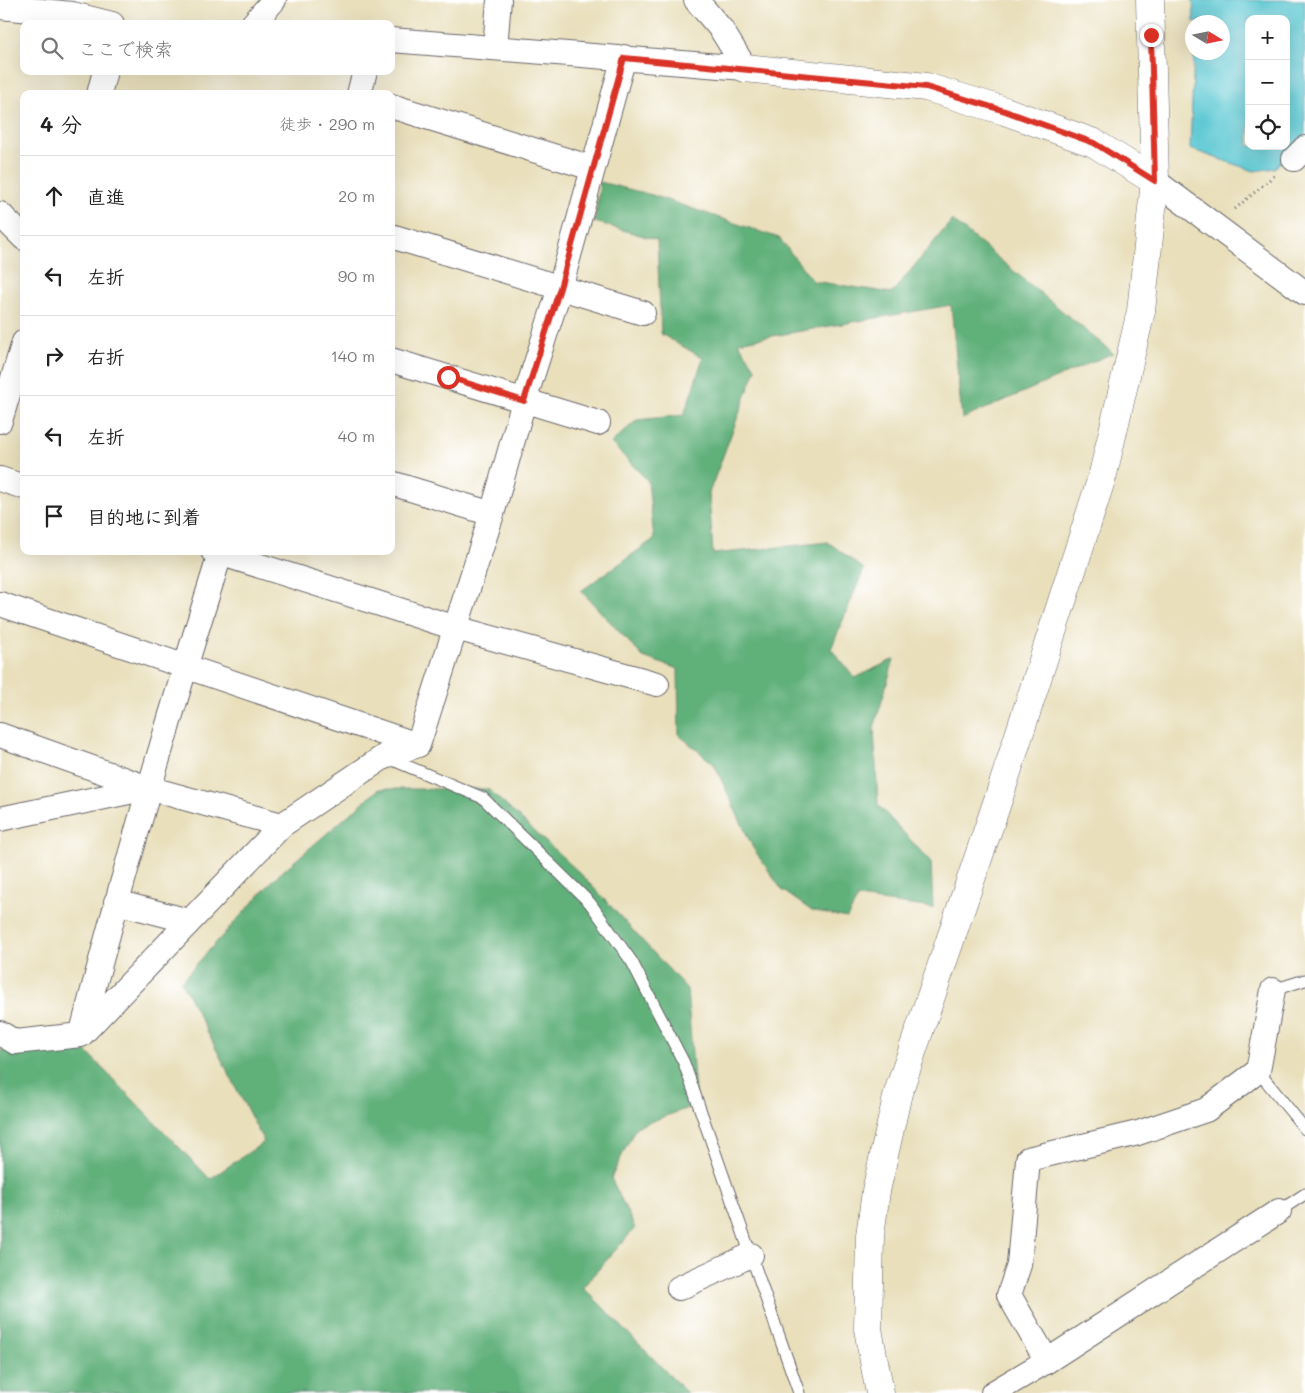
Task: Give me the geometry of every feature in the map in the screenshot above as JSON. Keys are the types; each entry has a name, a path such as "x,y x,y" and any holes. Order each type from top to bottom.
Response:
{"street":[{"path":"88,0 112,20"},
{"path":"256,20 274,0"},
{"path":"495,48 499,0"},
{"path":"696,0 721,29 745,68"},
{"path":"880,1393 868,1329 870,1236 876,1191 898,1093 999,798 1103,474 1141,311 1155,181 1150,0"},
{"path":"0,7 72,14 96,20"},
{"path":"395,40 745,68 926,87 1005,111 1094,143 1155,181 1305,293"},
{"path":"418,745 492,514 524,401 560,288 624,58"},
{"path":"100,90 105,75"},
{"path":"360,90 364,75"},
{"path":"395,107 592,168"},
{"path":"0,214 20,234"},
{"path":"395,237 643,313"},
{"path":"395,361 598,423"},
{"path":"0,421 20,363"},
{"path":"0,479 20,486"},
{"path":"395,484 492,514"},
{"path":"81,1035 148,788 217,555"},
{"path":"227,555 456,628 657,684"},
{"path":"0,604 418,745"},
{"path":"0,735 148,788 282,825"},
{"path":"0,1034 15,1042 81,1035 282,825 385,756 418,745"},
{"path":"0,819 148,788"},
{"path":"116,902 189,922"},
{"path":"1046,1361 1009,1295 1019,1265 1028,1159 1138,1133 1206,1110 1258,1071 1273,990"},
{"path":"993,1393 1279,1211"},
{"path":"679,1288 750,1255"}],"lane":[{"path":"385,756 483,798 590,903 632,962 684,1063 798,1393"},
{"path":"1273,990 1305,980"},
{"path":"1258,1071 1305,1129"},
{"path":"1279,1211 1305,1194"}],"path":[{"path":"1212,224 1240,205 1299,153"}],"green space":[{"path":"600,182 652,195 779,238 813,281 892,293 952,220 1113,353 962,419 951,305 738,342 756,369 709,493 713,554 828,542 864,569 831,649 855,678 894,659 874,728 878,805 931,862 933,908 858,898 847,918 812,911 782,890 753,848 714,764 679,735 678,669 643,657 581,591 654,539 648,481 611,443 637,420 684,415 703,358 661,334 657,240 595,222"},
{"path":"379,789 488,789 581,874 687,989 696,1105 636,1127 611,1178 635,1228 583,1287 687,1393 0,1393 0,1051 77,1042 210,1179 264,1142 181,981 277,876"}],"water":[{"path":"1193,0 1305,0 1305,134 1275,168 1254,171 1190,149 1194,60 1230,60 1230,15 1194,15"}],"route":[{"path":"448,377 524,401 560,288 624,58 745,68 926,87 1005,111 1094,143 1155,181 1151,35"}]}
